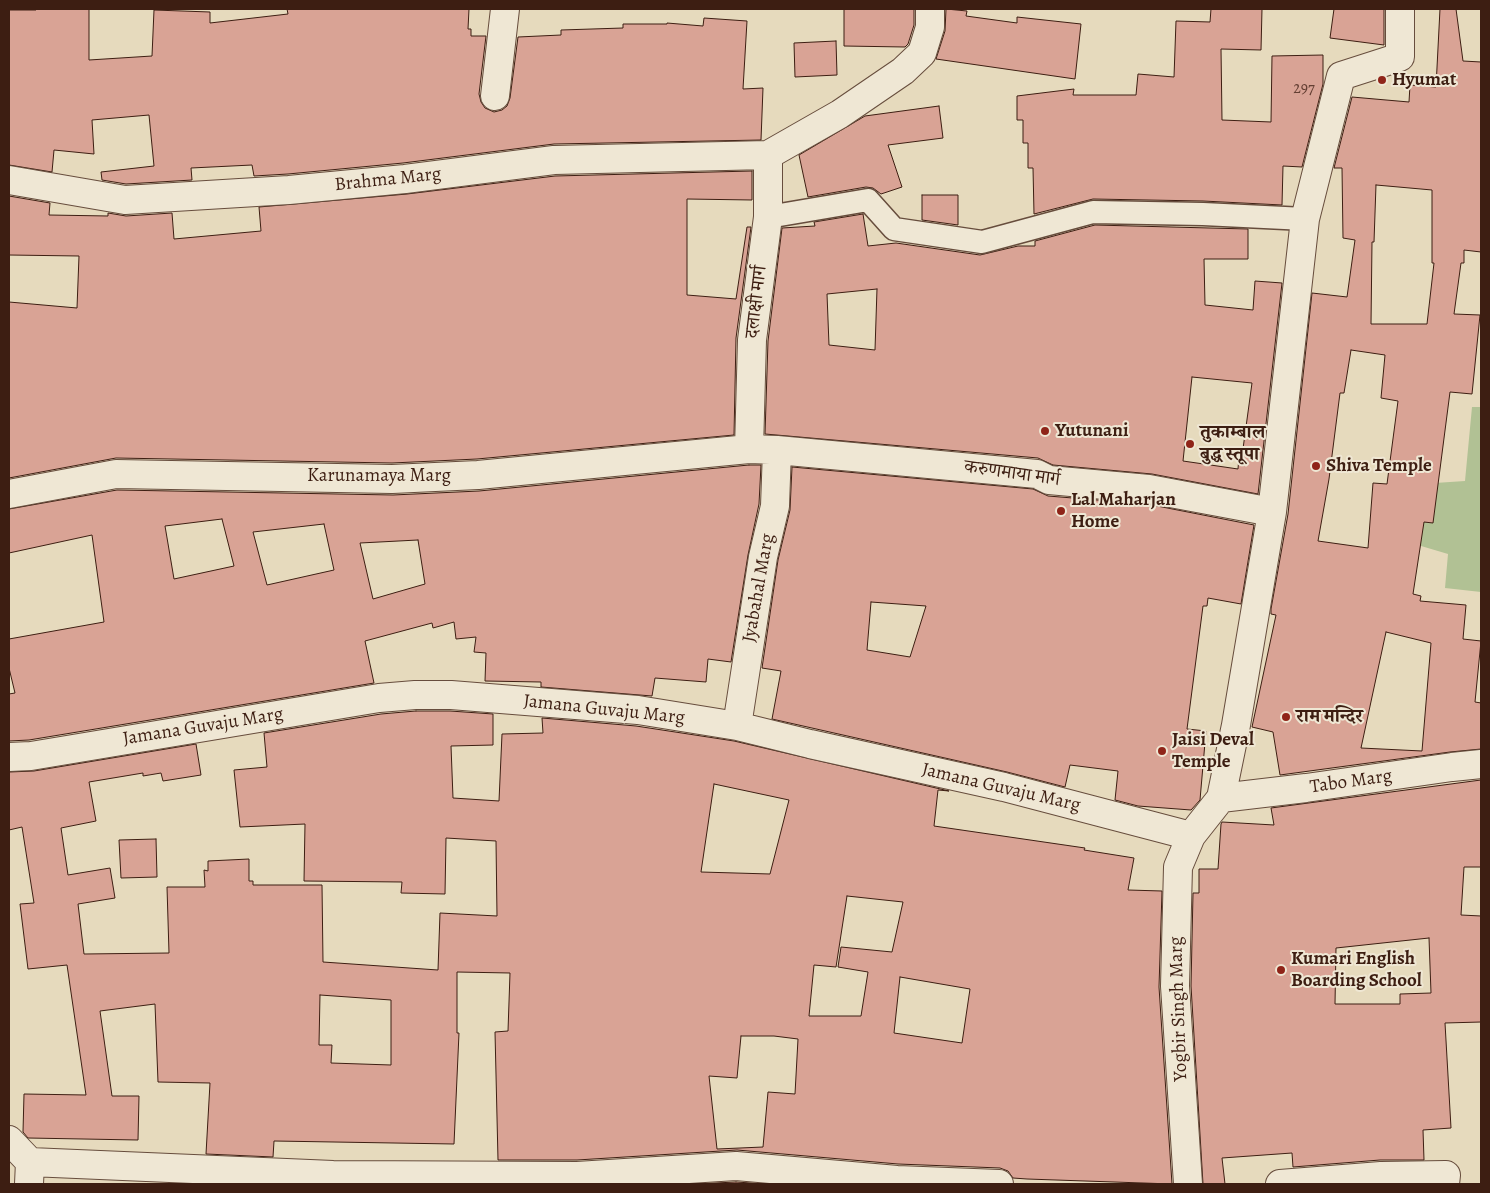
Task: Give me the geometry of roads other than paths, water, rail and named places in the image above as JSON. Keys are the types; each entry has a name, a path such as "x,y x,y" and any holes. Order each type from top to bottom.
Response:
{"street":[{"path":"495,96 505,9"},
{"path":"768,155 840,114 903,71 922,53 930,27 930,9"},
{"path":"1221,798 1236,724 1272,512 1305,219 1341,76 1400,57 1400,9"},
{"name":"Brahma Marg","path":"9,180 125,200 289,190 405,179 554,160 768,155"},
{"name":"दलाक्षी मार्ग","path":"749,449 752,340 768,217 768,155"},
{"path":"768,217 868,200 894,229 982,242 1093,212 1203,214 1305,219"},
{"name":"करुणमाया मार्ग","path":"749,449 778,450 1037,474 1050,480 1149,489 1272,512"},
{"name":"Karunamaya Marg","path":"9,494 116,474 392,479 478,475 749,449"},
{"name":"Jyabahal Marg","path":"737,726 763,557 774,506 778,450"},
{"name":"Jamana Guvaju Marg","path":"9,757 31,756 378,698 451,695 638,710 737,726 1004,787 1191,836"},
{"name":"Tabo Marg","path":"1221,798 1481,764"},
{"name":"Yogbir Singh Marg","path":"1188,1184 1175,986 1178,867 1191,836 1221,798"},
{"path":"9,1140 30,1173 577,1176 736,1166 898,1180 999,1184"},
{"path":"1280,1184 1381,1176 1446,1174 1445,1184"}],"place":[{"name":"Hyumat","path":"1382,80"},
{"name":"Yutunani","path":"1045,431"},
{"name":"तुकाम्बाल बुद्ध स्तूपा","path":"1190,444"},
{"name":"Shiva Temple","path":"1316,466"},
{"name":"Lal Maharjan Home","path":"1061,511"},
{"name":"राम मन्दिर","path":"1286,717"},
{"name":"Jaisi Deval Temple","path":"1162,751"},
{"name":"Kumari English Boarding School","path":"1281,970"}]}
